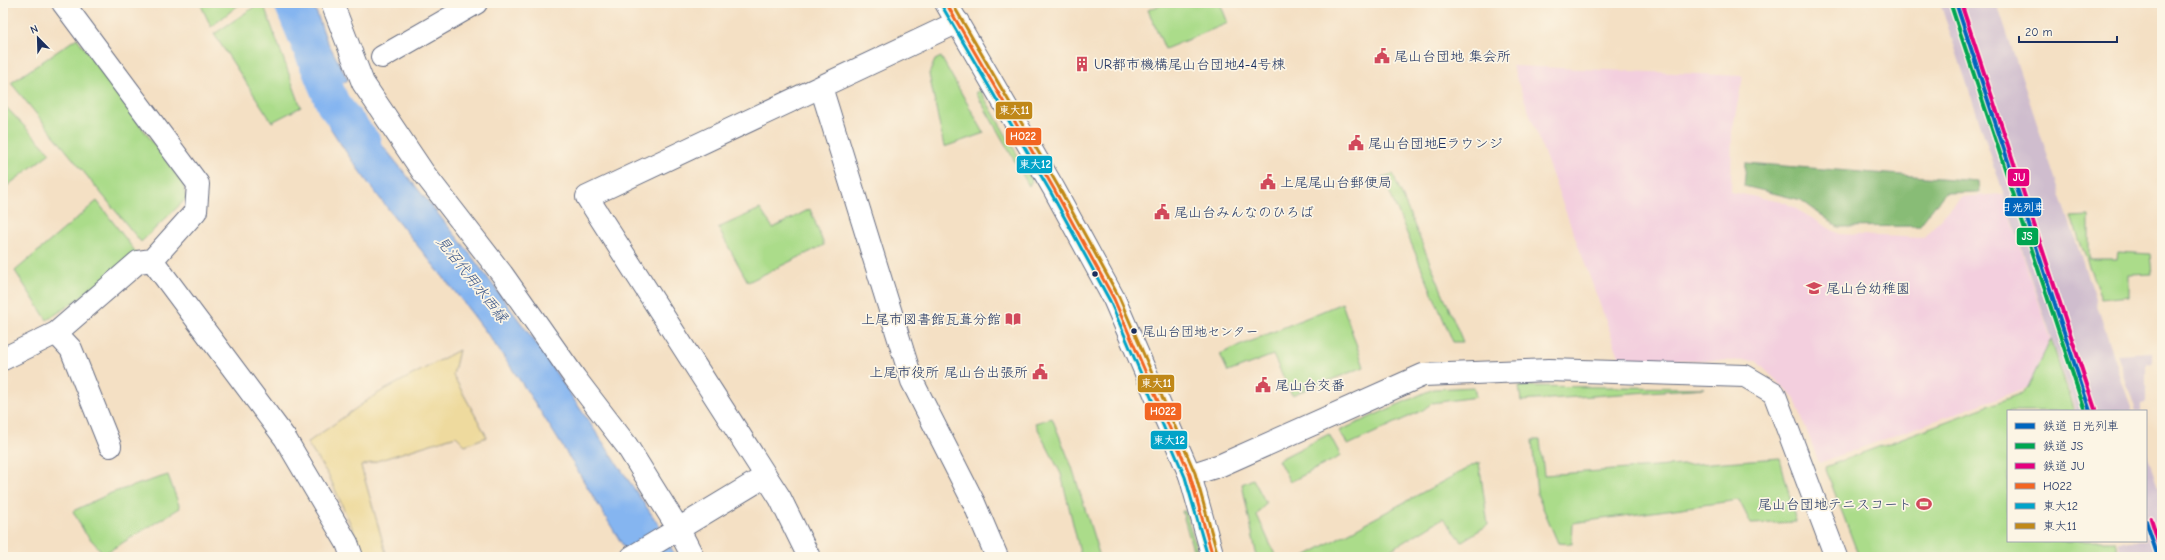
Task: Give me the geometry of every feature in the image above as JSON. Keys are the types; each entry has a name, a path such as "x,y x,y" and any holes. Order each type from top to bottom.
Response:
{"street":[{"path":"3,359 56,333 138,262 152,260 196,211 198,184 63,3"},
{"path":"332,3 368,64 363,83 423,172 502,274 575,378 627,446 675,530 693,557"},
{"path":"368,64 476,3"},
{"path":"946,3 1054,189 1114,299 1190,475 1213,557"},
{"path":"808,557 780,498 587,197 958,22"},
{"path":"821,87 912,381 974,503 996,557"},
{"path":"152,260 285,438 346,543 352,557"},
{"path":"56,333 71,349 110,446"},
{"path":"1190,475 1221,465 1424,375 1548,370 1746,376 1774,393 1836,557"},
{"path":"632,557 766,476"}],"shaded area":[{"path":"1940,3 1997,3 2132,410 2076,410"},
{"name":"尾山台幼稚園","path":"1512,66 1743,76 1732,132 1731,192 1786,203 1839,234 1923,238 1961,197 2003,194 2051,339 2028,387 1819,463 1794,397 1756,361 1620,359"},
{"path":"2152,352 2152,363 2146,364 2146,403 2142,404 2142,410 2136,410 2117,354"},
{"path":"2147,455 2162,499 2162,557 2122,557 2117,542 2147,542"}],"green space":[{"path":"200,3 241,3 211,27"},
{"path":"260,3 263,3 301,107 272,122 214,34"},
{"path":"1165,3 1220,3 1228,23 1165,49 1148,10"},
{"path":"77,38 183,184 186,199 141,242 11,83"},
{"path":"941,57 984,133 944,147 929,74 935,60"},
{"path":"980,90 1032,180 1029,186 976,93"},
{"path":"3,104 50,153 3,189"},
{"path":"1746,163 1978,181 1979,192 1945,193 1919,226 1838,227 1801,200 1744,186"},
{"path":"1393,174 1463,342 1453,342 1383,177"},
{"path":"97,201 138,255 92,290 47,320 15,271"},
{"path":"760,209 773,228 810,209 824,245 748,282 718,228"},
{"path":"2089,216 2089,259 2117,259 2118,252 2150,254 2152,274 2129,275 2129,296 2101,299 2071,217"},
{"path":"1342,303 1364,367 1292,395 1273,355 1228,372 1220,354"},
{"name":"尾山台団地テニスコート","path":"2051,339 2074,410 2007,410 2007,542 2115,542 2120,557 1859,557 1825,467 2022,393 2028,387"},
{"path":"1519,386 1705,388 1521,401"},
{"path":"1474,387 1476,397 1432,403 1423,410 1348,445 1339,431 1433,389"},
{"path":"1052,418 1072,467 1100,557 1081,557 1061,474 1035,423"},
{"path":"1329,434 1341,456 1290,482 1278,460"},
{"path":"1532,440 1540,440 1544,475 1780,458 1796,522 1751,524 1739,500 1573,523 1572,544 1558,543 1537,494"},
{"path":"1479,462 1488,525 1462,541 1443,518 1379,557 1303,557"},
{"path":"168,475 180,508 104,554 85,533 73,511 111,493"},
{"path":"1253,479 1266,503 1257,515 1276,557 1257,557 1242,484"},
{"path":"1182,511 1185,511 1199,557 1195,557"}],"sand":[{"path":"459,350 453,375 487,437 465,445 456,436 361,466 386,553 373,557 365,557 329,476 307,443 375,395"}],"water":[{"path":"280,3 313,3 326,39 348,80 314,97 287,29"},
{"path":"350,100 374,135 464,246 535,342 658,524 676,557 630,557 559,441 503,356 463,302 379,197 359,170 322,114"}],"waterway":[{"name":"見沼代用水西縁","path":"291,3 333,104 364,143"}],"rail line":[{"name":"日光列車","path":"1956,3 2090,410"},
{"name":"JU","path":"1961,3 2095,409"},
{"name":"JS","path":"1951,5 2085,410"},
{"name":"JU","path":"2151,519 2162,553"},
{"name":"日光列車","path":"2147,524 2158,557"}],"transit line":[{"name":"HO22","path":"946,3 1054,189 1114,299 1190,475 1213,557"},
{"name":"東大11","path":"952,3 1058,186 1119,297 1195,473 1218,556"},
{"name":"東大12","path":"942,6 1050,191 1110,301 1185,477 1208,557"}],"place":[{"name":"尾山台団地 集会所","path":"1382,56"},
{"name":"UR都市機構尾山台団地4-4号棟","path":"1082,64"},
{"name":"尾山台団地Eラウンジ","path":"1356,143"},
{"name":"上尾尾山台郵便局","path":"1268,182"},
{"name":"尾山台みんなのひろば","path":"1162,212"},
{"name":"尾山台幼稚園","path":"1814,288"},
{"name":"上尾市図書館瓦葺分館","path":"1013,319"},
{"name":"尾山台団地センター","path":"1134,331"},
{"name":"上尾市役所 尾山台出張所","path":"1040,372"},
{"name":"尾山台交番","path":"1263,385"},
{"name":"尾山台団地テニスコート","path":"1924,504"}]}
